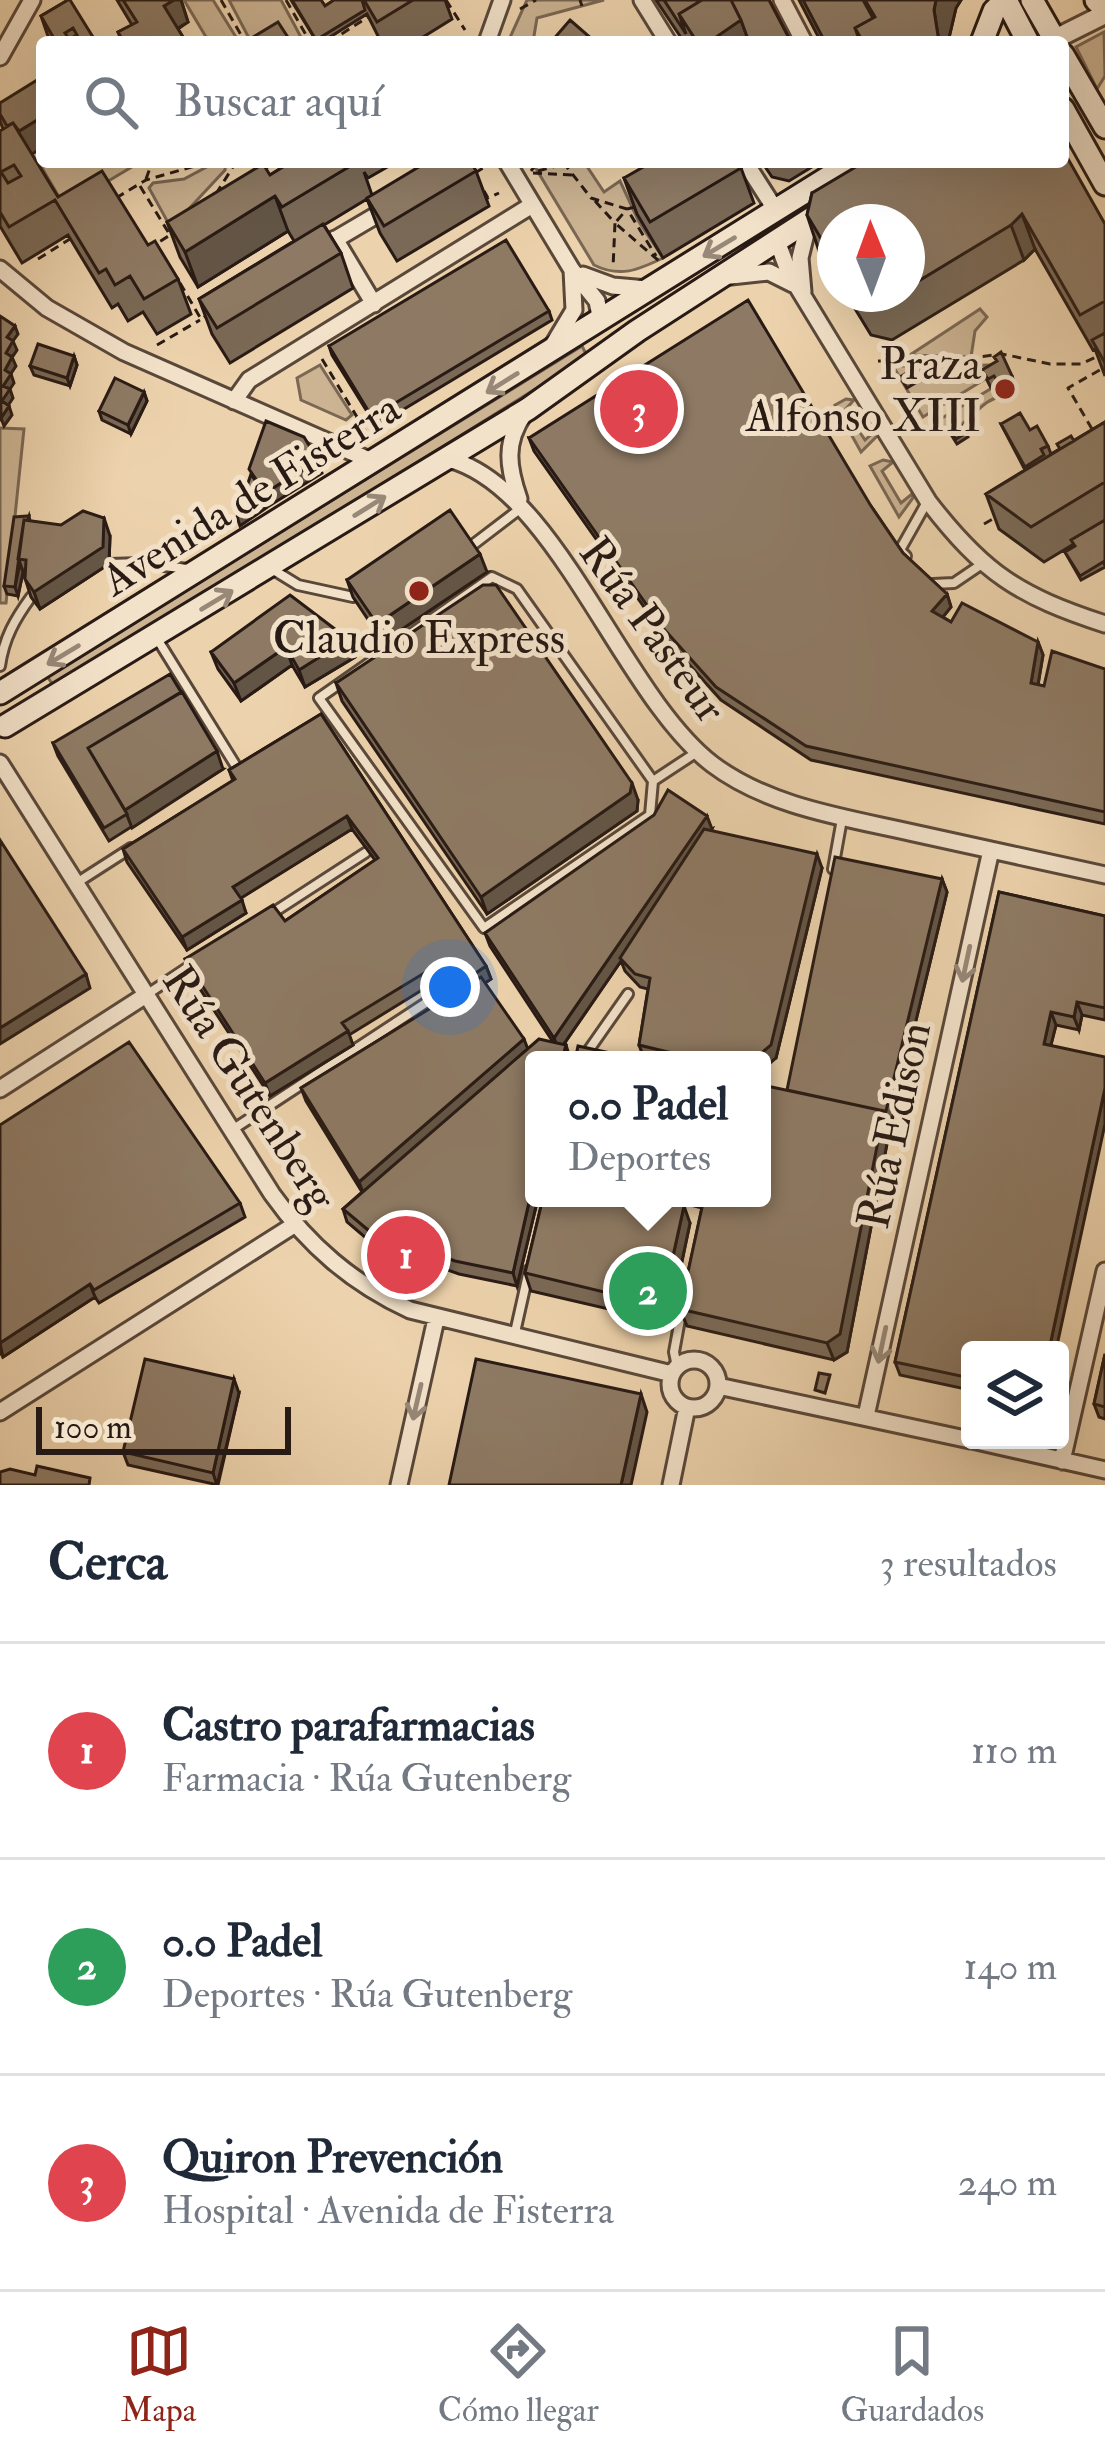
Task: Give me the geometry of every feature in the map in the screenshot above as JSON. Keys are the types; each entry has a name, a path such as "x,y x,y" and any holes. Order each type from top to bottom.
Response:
{"main road":[{"path":"984,36 994,11 1005,0 1025,36"},
{"path":"1032,0 1052,36"},
{"path":"1096,0 1105,13"},
{"path":"1069,61 1099,101 1105,127"},
{"path":"1069,122 1099,101"},
{"path":"1069,126 1105,184"},
{"name":"Avenida de Fisterra","path":"0,693 846,168"},
{"path":"777,241 783,224 848,168"},
{"name":"Avenida de Fisterra","path":"0,749 2,721 156,637 528,409 845,196"},
{"path":"575,375 600,343 601,321"}],"street":[{"path":"0,57 32,0"},
{"path":"489,36 502,0"},
{"path":"641,0 664,36"},
{"path":"782,0 801,36"},
{"path":"1069,37 1105,13"},
{"path":"510,168 572,270 597,301 601,321"},
{"path":"749,168 777,212"},
{"path":"299,261 407,196"},
{"path":"234,401 249,380 532,206"},
{"path":"803,295 800,258 810,219"},
{"path":"335,239 374,304"},
{"path":"777,241 789,273 928,501 982,564 1016,589 1105,624"},
{"path":"0,269 81,330 374,462"},
{"path":"572,270 613,286 650,289"},
{"name":"Avenida de Fisterra","path":"542,358 565,330 574,310 572,270"},
{"path":"716,280 769,272 788,280 803,295"},
{"path":"521,508 508,458 510,440 528,409"},
{"name":"Rúa Pasteur","path":"448,458 485,472 521,508 646,687 698,752 755,790 842,817 1105,875"},
{"name":"Rúa Gutenberg","path":"0,763 294,1225 352,1278 380,1296 436,1319 674,1371 690,1360 704,1362 715,1372 718,1386 961,1438"},
{"name":"Rúa Edison","path":"866,1416 991,850"},
{"path":"0,1089 146,994"},
{"path":"0,1412 294,1225"},
{"path":"1063,1461 1105,1271"},
{"path":"399,1485 436,1319"},
{"path":"674,1371 674,1397 687,1407 708,1404 718,1386"},
{"path":"671,1485 687,1407"},
{"name":"Rúa Gutenberg","path":"1010,1449 1105,1470"}],"lane":[{"path":"911,562 900,550 928,501"},
{"path":"470,547 521,508"},
{"path":"109,564 200,571"},
{"path":"923,574 934,585 954,583 982,564"},
{"path":"271,568 298,585 353,598"},
{"path":"492,577 518,590 653,782 650,815 484,928 319,698 492,577"},
{"path":"0,666 14,621 31,596"},
{"path":"156,637 240,772"},
{"path":"653,782 698,752"},
{"path":"832,873 842,817"},
{"path":"77,882 134,847"},
{"path":"266,917 365,853"},
{"path":"146,994 206,956"},
{"path":"232,1130 450,988"},
{"path":"588,1051 628,994"},
{"path":"513,1338 529,1268"},
{"path":"674,1371 685,1294"}],"path":[{"path":"221,0 242,36"},
{"path":"286,0 307,36"},
{"path":"446,0 465,30"},
{"path":"520,9 536,0"},
{"path":"339,36 379,11"},
{"path":"146,180 150,168"},
{"path":"105,204 146,180 188,168"},
{"path":"212,200 232,168"},
{"path":"268,168 275,176 286,169"},
{"path":"482,168 471,175 488,198 499,193"},
{"path":"530,173 534,168"},
{"path":"530,173 546,168"},
{"path":"567,168 591,198 614,223 660,262 630,208 591,198"},
{"path":"530,173 574,176"},
{"path":"139,184 170,235 156,244"},
{"path":"613,275 614,223 630,208"},
{"path":"38,260 70,239"},
{"path":"178,281 201,319"},
{"path":"158,345 209,314"},
{"path":"878,361 946,361 1002,354 1050,364 1081,364 1105,353"},
{"path":"322,359 369,436"},
{"path":"1096,436 1068,388 1105,367"},
{"path":"984,524 1010,509"}],"shaded area":[{"path":"184,0 213,0 235,36 205,36"},
{"path":"229,0 281,0 300,36 248,36"},
{"path":"527,0 604,0 537,18 534,36 511,36"},
{"path":"1104,32 1105,76 1097,89 1076,47"},
{"path":"42,168 130,168 65,207"},
{"path":"205,168 225,168 171,228 149,188 153,183 184,179"},
{"path":"536,168 588,168 604,192 620,181 663,258 629,271 594,265"},
{"path":"980,309 987,317 975,331 971,357 910,355"},
{"path":"582,346 586,354 582,360 55,688 47,676"},
{"path":"320,365 352,415 346,420 301,400 297,378"},
{"path":"997,365 1000,370 923,417 893,366"},
{"path":"997,385 1004,395 986,403 959,426 934,433 929,426"},
{"path":"854,400 845,410 865,440 874,432 877,436 861,452 835,405"},
{"path":"0,428 24,429 6,603 0,603"},
{"path":"883,460 893,462 882,471 901,503 912,494 899,517 870,466"}],"building":[{"path":"70,0 92,36 75,36 73,28 67,36 53,36 41,16"},
{"path":"123,0 174,0 164,6 182,36 120,36 118,32 137,22"},
{"path":"292,0 321,0 325,6 334,0 362,0 365,10 323,36 314,36"},
{"path":"364,0 413,0 377,22"},
{"path":"664,0 702,0 679,14 686,34"},
{"path":"702,0 731,0 741,20 718,36 693,36 679,14"},
{"path":"731,0 769,0 788,36 747,36"},
{"path":"803,0 863,0 873,18 855,28 858,36 822,36"},
{"path":"865,0 936,0 938,36 860,36 855,28 875,17"},
{"path":"570,20 589,36 556,36"},
{"path":"278,22 287,36 255,36"},
{"path":"36,81 36,121 19,131 13,123 7,126 0,103"},
{"path":"13,123 36,168 58,197 102,171 148,245 155,241 178,279 144,299 130,276 115,285 106,269 99,273 55,200 9,227 0,212 0,131","holes":["14,165 21,176 8,183 1,172"]},
{"path":"1069,161 1105,224 1105,301 1080,315 1022,214 925,277 925,204 817,204 817,232 807,215 812,193 854,168 1069,168"},
{"path":"256,168 266,168 270,175 281,168 347,168 282,207 275,196 185,252 167,222"},
{"path":"417,168 476,171 384,226 367,198"},
{"path":"642,168 741,168 650,222 624,178"},
{"path":"323,224 341,253 217,328 199,299"},
{"path":"506,240 549,311 372,417 329,346"},
{"path":"748,300 871,506 903,553 947,594 932,611 951,622 962,603 1038,642 1031,683 1044,686 1052,651 1105,669 1105,812 806,746 716,687 663,628 529,438"},
{"path":"0,316 15,326 7,337 13,341 5,370 11,374 3,386 10,389 2,401 9,406 1,418"},
{"path":"1105,333 1105,363 1092,340"},
{"path":"38,344 74,356 67,378 30,366"},
{"path":"1001,352 1012,376 999,384 982,370 997,361 994,357"},
{"path":"910,371 917,382 907,388 900,377"},
{"path":"115,378 144,392 128,425 99,411"},
{"path":"1020,413 1030,430 1037,426 1048,446 1041,449 1044,455 1025,467 1001,424"},
{"path":"266,421 304,437 318,460 265,493 249,469"},
{"path":"1105,422 1105,482 1031,527 986,494"},
{"path":"961,425 966,433 956,439 951,432"},
{"path":"1071,436 1074,441 1060,449 1057,444"},
{"path":"251,474 266,497 237,517 245,492"},
{"path":"450,510 480,554 377,624 347,580"},
{"path":"83,511 104,518 103,547 34,592 25,579 26,560 18,559 24,520 61,525"},
{"path":"29,516 24,520 15,587 4,586 14,517"},
{"path":"1105,520 1105,565 1080,576 1065,552 1075,546 1071,540"},
{"path":"483,585 496,585 632,783 630,793 481,897 336,683"},
{"path":"290,595 348,639 299,670 286,647 234,683 211,652"},
{"path":"170,674 181,692 88,748 127,814 104,828 53,743"},
{"path":"182,692 217,751 125,810 88,748"},
{"path":"321,714 486,966 458,985 444,961 342,1023 348,1031 265,1083 185,959 273,905 285,921 378,858 347,816 233,887 242,900 182,937 123,849 235,779 229,770"},
{"path":"668,790 707,816 554,1038 485,933 654,815"},
{"path":"704,829 817,854 771,1045 764,1051 664,1051 639,1045 650,978 635,974 620,958"},
{"path":"0,840 86,974 0,1028"},
{"path":"835,857 942,879 885,1115 884,1111 787,1090"},
{"path":"999,892 1105,916 1105,1008 1077,1002 1074,1017 1051,1012 1044,1044 1105,1057 1105,1088 1051,1341 961,1341 961,1376 895,1362"},
{"path":"481,977 524,1039 359,1182 301,1088"},
{"path":"539,1039 566,1045 564,1051 525,1051"},
{"path":"129,1042 240,1203 94,1290 90,1284 0,1343 0,1125"},
{"path":"525,1051 528,1207 513,1273 455,1261 384,1235 380,1240 343,1209"},
{"path":"771,1087 884,1111 840,1334 827,1343 680,1309 702,1207 771,1207"},
{"path":"541,1207 684,1207 662,1306 525,1273"},
{"path":"1105,1354 1105,1407 1094,1404"},
{"path":"145,1359 234,1379 213,1473 123,1452"},
{"path":"476,1359 641,1394 621,1485 449,1485"},
{"path":"819,1373 830,1375 825,1393 815,1390"},
{"path":"37,1466 90,1478 89,1485 0,1485 0,1472 10,1469 35,1475"}],"place":[{"name":"Praza Alfonso XIII","path":"1005,389"},
{"name":"Quiron Prevención","path":"639,409"},
{"name":"Claudio Express","path":"419,591"},
{"name":"Castro parafarmacias","path":"406,1255"},
{"name":"0.0 Padel","path":"648,1291"}]}
